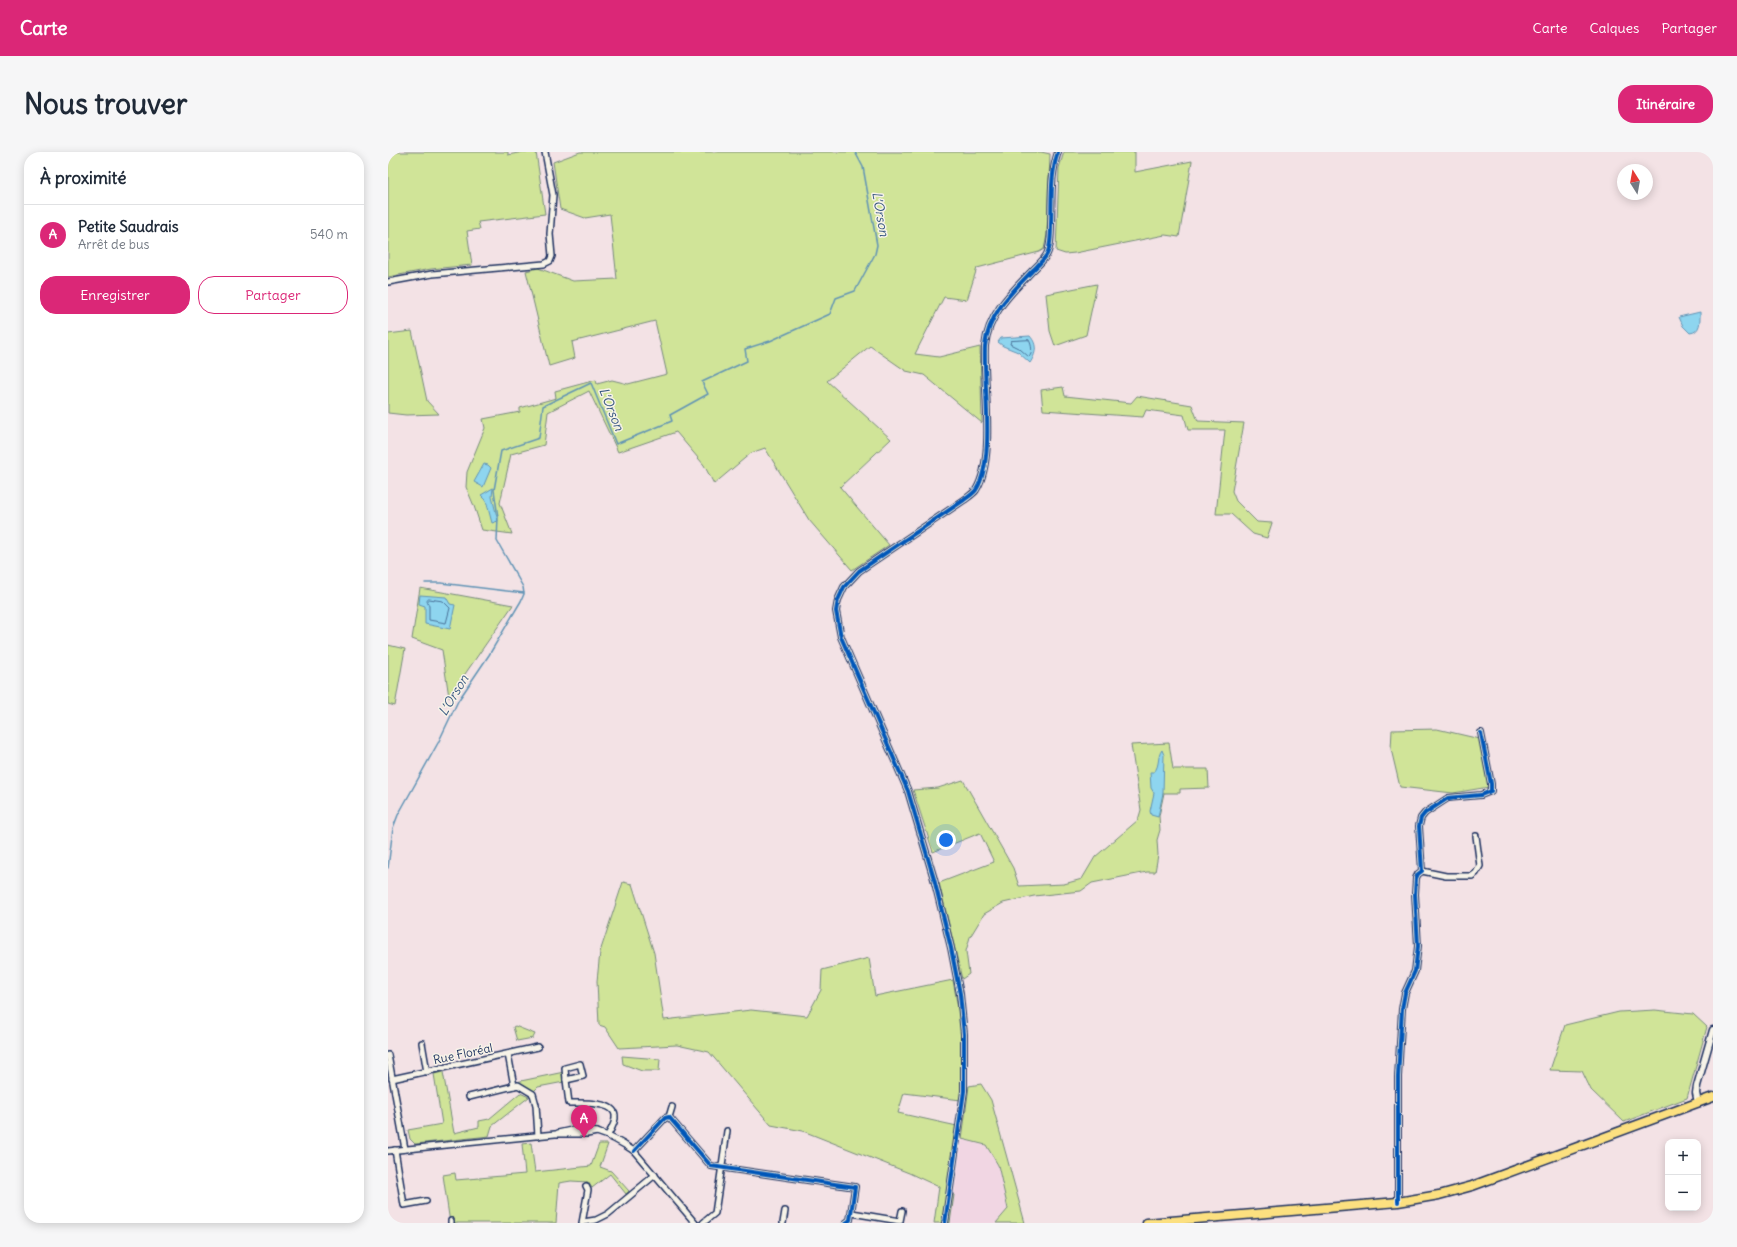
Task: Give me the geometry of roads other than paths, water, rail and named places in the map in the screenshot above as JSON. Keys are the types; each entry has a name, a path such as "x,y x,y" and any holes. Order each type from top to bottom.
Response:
{"main road":[{"path":"1147,1223 1398,1202 1440,1195 1472,1186 1713,1097"}],"street":[{"path":"388,282 432,274 544,264 550,261 552,256 550,234 553,195 546,152"},
{"path":"945,1223 964,1091 964,1034 960,994 951,948 935,884 908,792 841,637 836,612 838,600 844,587 859,571 964,500 975,491 979,484 986,464 987,438 985,366 988,331 1000,306 1047,255 1050,236 1054,162 1058,152"},
{"path":"1422,871 1419,826 1421,818 1425,813 1448,798 1481,795 1491,791 1481,733"},
{"path":"1422,871 1446,876 1472,876 1476,873 1480,866 1476,836"},
{"path":"1398,1202 1398,1077 1402,1009 1405,993 1415,971 1418,946 1415,894 1416,878 1422,871"},
{"path":"1698,1103 1696,1093 1697,1086 1713,1030"},
{"path":"422,1043 427,1072"},
{"name":"Rue Floréal","path":"392,1079 538,1047"},
{"path":"508,1054 514,1086"},
{"path":"388,1055 405,1150"},
{"path":"566,1080 569,1103 594,1103 613,1109 615,1117 608,1136"},
{"path":"469,1096 514,1086 518,1086 533,1094 536,1105 538,1136"},
{"path":"669,1118 672,1107"},
{"path":"634,1150 665,1118 669,1118"},
{"path":"669,1118 711,1166 855,1187 852,1213 850,1220 846,1223"},
{"path":"703,1223 715,1214 727,1131"},
{"path":"388,1151 555,1134 587,1134 597,1132 608,1136 634,1150 695,1223"},
{"path":"395,1150 404,1205 426,1201"},
{"path":"586,1186 588,1190 582,1222 596,1220 608,1214 655,1175"},
{"path":"852,1213 900,1221 902,1210"},
{"path":"783,1223 785,1211"}],"water":[{"path":"1700,312 1699,326 1696,331 1690,333 1683,326 1679,317"},
{"path":"1030,336 1033,339 1035,350 1034,356 1030,363 1018,352 1003,346 998,342 1001,338"},
{"path":"484,464 491,468 483,487 474,482"},
{"path":"493,488 492,497 498,521 492,523 486,500 481,495"},
{"path":"420,595 446,597 450,604 455,605 450,629 425,624 425,606 419,604"},
{"path":"1162,750 1164,755 1163,793 1158,817 1151,815 1150,811 1154,793 1151,788 1150,772 1154,772 1156,770 1159,755"}],"waterway":[{"name":"L’Orson","path":"388,868 393,828 398,815 438,743 458,701 489,655 524,594 523,587 497,541 498,517 494,490 501,451 539,438 543,406 591,383 616,444 672,421 670,415 708,394 702,382 747,361 745,349 770,341 830,314 836,298 855,291 875,254 877,245 863,167 855,152"},
{"path":"425,583 441,583 524,593"}],"place":[{"name":"Petite Saudrais","path":"584,1138"}]}
